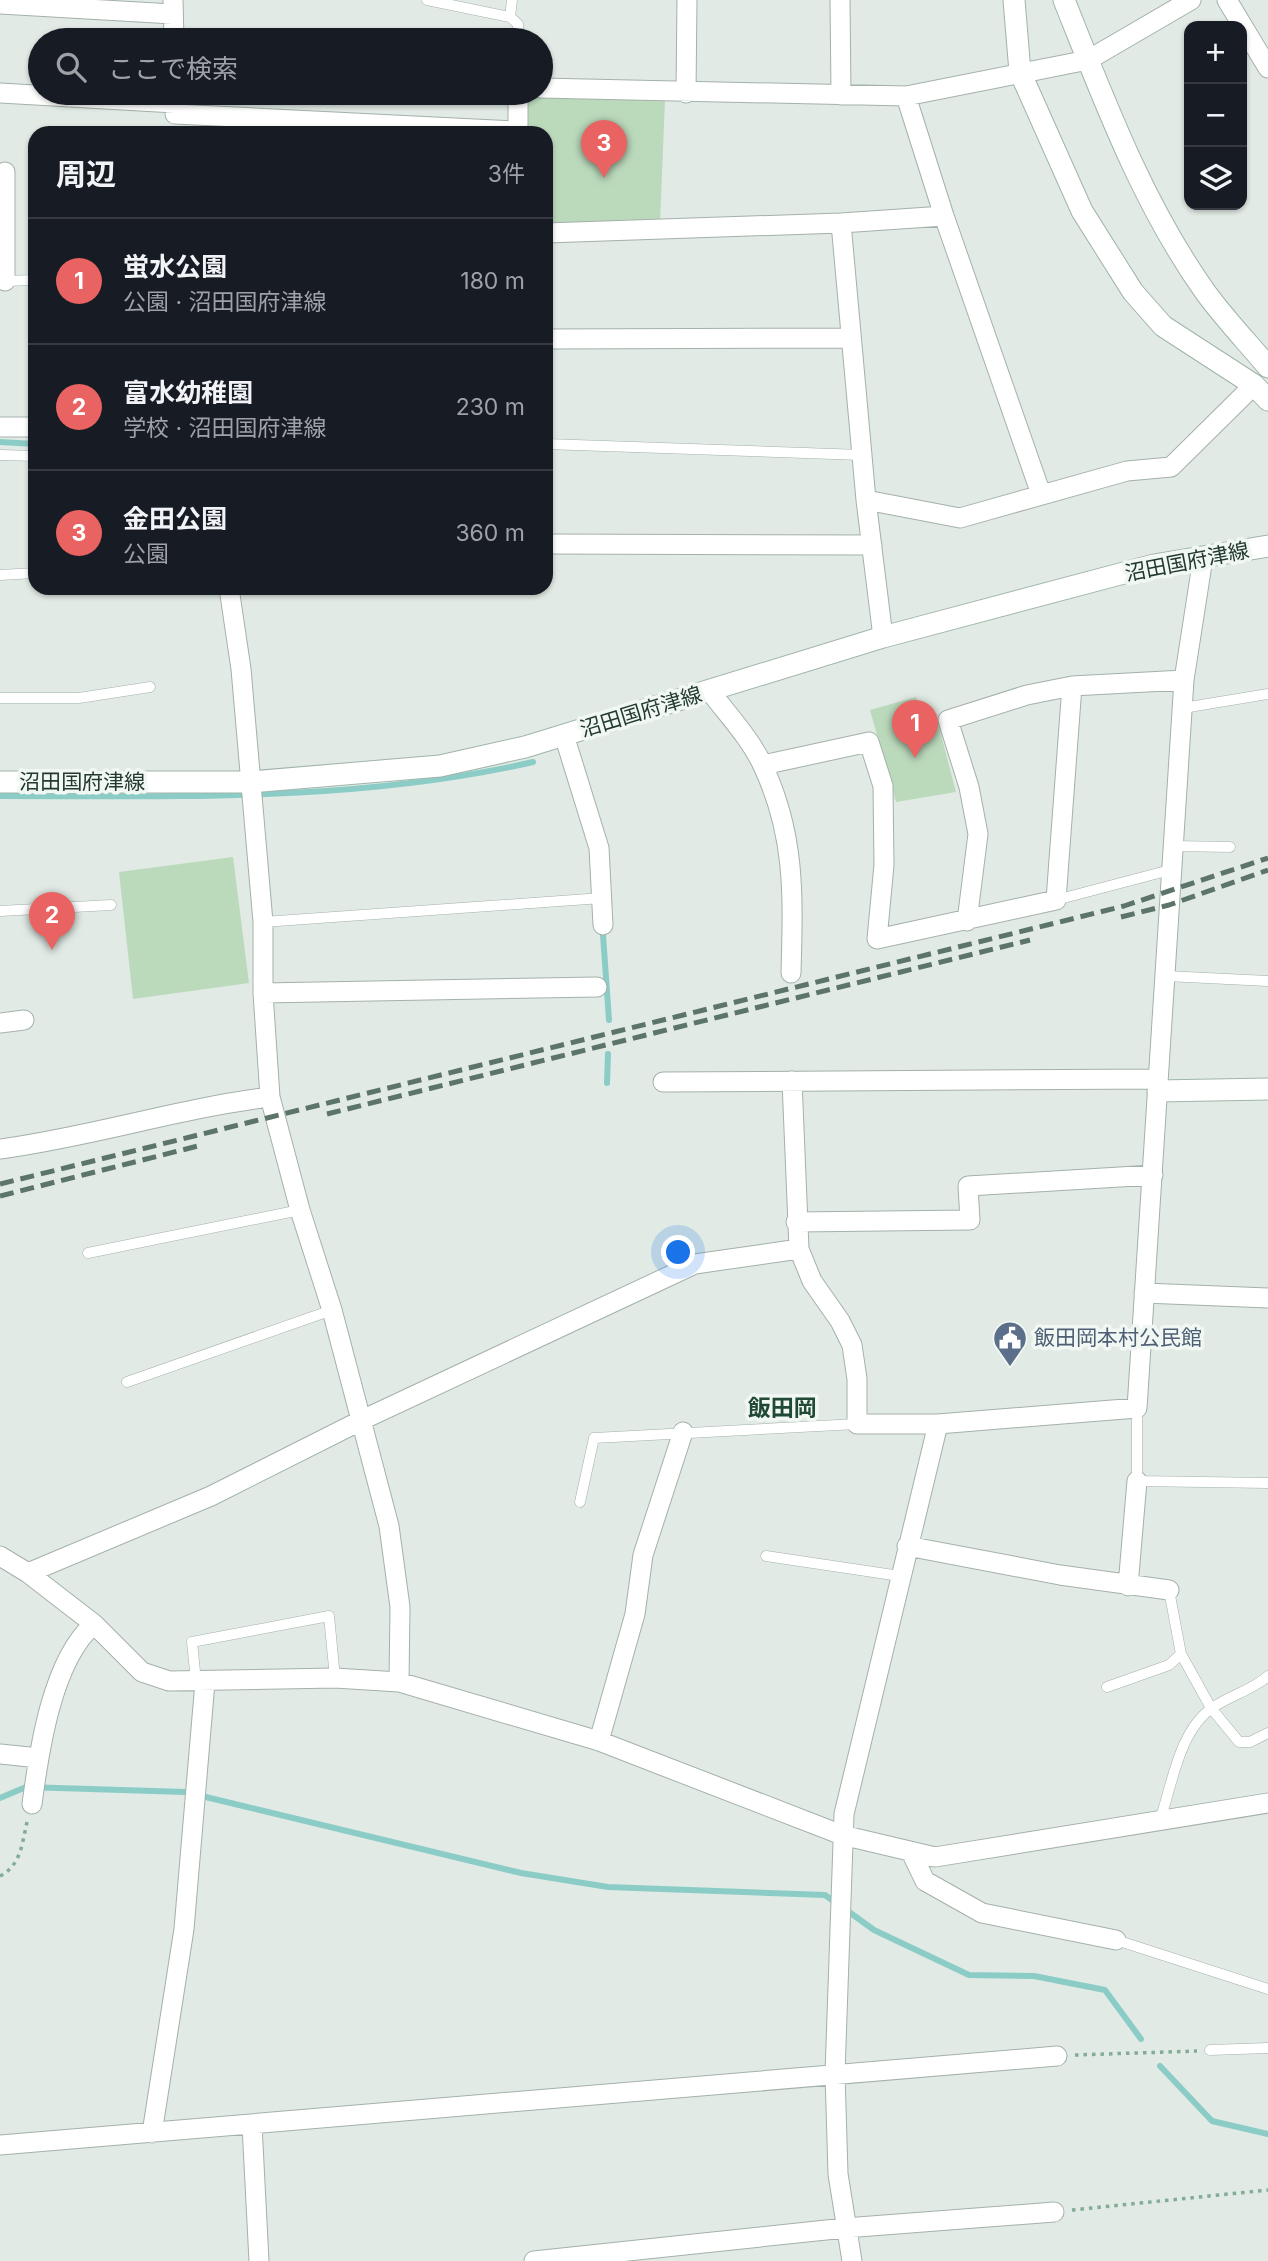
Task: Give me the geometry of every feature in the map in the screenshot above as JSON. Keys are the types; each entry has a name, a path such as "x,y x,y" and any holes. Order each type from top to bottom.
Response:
{"main road":[{"path":"1014,0 1020,72 1082,211 1133,292 1163,326 1261,393"},
{"path":"1064,0 1154,208 1206,293 1268,368"},
{"name":"沼田国府津線","path":"0,782 250,782 440,766 564,735 883,636 1154,565 1268,546"},
{"path":"1158,1085 1268,1089"}],"street":[{"path":"686,93 687,0"},
{"path":"840,0 841,95"},
{"path":"553,88 906,96 1088,60 1191,0"},
{"path":"1227,0 1268,68"},
{"path":"0,4 173,7 174,28"},
{"path":"0,93 28,96"},
{"path":"906,96 944,216 1041,494"},
{"path":"117,105 420,126"},
{"path":"518,126 519,105"},
{"path":"3,281 5,172"},
{"path":"553,233 841,223 944,216"},
{"path":"841,223 866,500 883,636"},
{"path":"553,339 850,338"},
{"path":"866,500 960,518 1127,471 1171,467 1261,393"},
{"path":"0,427 28,427"},
{"path":"553,544 872,545"},
{"path":"792,1081 796,1222 800,1249 812,1281 852,1345 857,1380 857,1424 938,1424 1137,1408 1184,680 1203,558"},
{"path":"230,595 242,669 263,922 270,1097 300,1210 332,1310 389,1526 400,1606 399,1682"},
{"path":"967,921 978,834 970,787 948,720 1027,695 1072,686 1184,680"},
{"path":"763,765 869,742 883,786 884,865 877,939 1056,900 1072,686"},
{"path":"710,691 763,765 790,847 794,883 791,973"},
{"path":"564,735 599,848 603,925"},
{"path":"264,993 597,987"},
{"path":"0,1023 24,1020"},
{"path":"663,1083 792,1081 1158,1085"},
{"path":"0,1149 62,1141 110,1127 216,1104 270,1097"},
{"path":"796,1222 970,1220 968,1186 1153,1175"},
{"path":"28,1573 211,1496 362,1420 695,1264 800,1249"},
{"path":"1144,1293 1268,1298"},
{"path":"852,2261 838,2175 835,2074 844,1814 938,1424"},
{"path":"599,1741 635,1614 643,1555 683,1432"},
{"path":"1128,1586 1137,1481"},
{"path":"907,1546 1128,1586 1169,1590"},
{"path":"0,1556 28,1573 94,1624 142,1672 169,1681 335,1678 399,1682 599,1741 842,1835 911,1852 944,1856 1268,1803"},
{"path":"0,1754 35,1783 59,1679 81,1635 94,1624"},
{"path":"152,2133 184,1929 195,1806 201,1682"},
{"path":"911,1852 925,1881 982,1913 1116,1940"},
{"path":"0,2145 1057,2056"},
{"path":"252,2125 259,2261"},
{"path":"534,2261 845,2228 1054,2212"}],"lane":[{"path":"427,0 510,17 518,24 518,28"},
{"path":"510,17 512,0"},
{"path":"3,281 28,280"},
{"path":"553,444 862,455"},
{"path":"0,455 28,456"},
{"path":"0,575 28,573"},
{"path":"0,698 79,698 150,687"},
{"path":"1183,708 1268,694"},
{"path":"1172,846 1230,847"},
{"path":"1056,900 1170,870"},
{"path":"263,922 601,898"},
{"path":"0,911 111,905"},
{"path":"1166,976 1268,981"},
{"path":"89,1253 300,1210"},
{"path":"127,1382 332,1310"},
{"path":"1137,1408 1137,1481 1268,1483"},
{"path":"580,1502 594,1438 857,1424"},
{"path":"766,1556 900,1576"},
{"path":"1169,1590 1181,1654 1211,1709 1239,1742 1250,1742 1268,1733"},
{"path":"201,1682 192,1642 329,1616 335,1678"},
{"path":"1107,1687 1169,1665 1181,1654"},
{"path":"1159,1821 1190,1730 1211,1709 1257,1686 1268,1675"},
{"path":"1116,1940 1268,1989"},
{"path":"1210,2050 1268,2048"}],"path":[{"path":"0,1876 13,1870 18,1861 35,1783"},
{"path":"1057,2056 1210,2050"},
{"path":"1054,2212 1268,2190"}],"green space":[{"path":"553,96 665,100 660,223 553,226 553,126 525,126 525,105 553,105"},
{"path":"916,697 925,725 938,723 956,792 896,802 870,710"},
{"path":"233,857 249,983 133,999 119,872"}],"waterway":[{"path":"0,442 28,444"},
{"path":"0,796 201,796 334,790 467,775 533,762"},
{"path":"603,935 609,1020"},
{"path":"607,1083 608,1054"},
{"path":"0,1798 26,1787 185,1792 521,1873 608,1887 825,1895 836,1903"},
{"path":"845,1909 874,1930 969,1975 1034,1976 1105,1990 1141,2039"},
{"path":"1160,2066 1212,2121 1268,2134"}],"railway":[{"path":"0,1184 1124,906 1268,858"},
{"path":"1121,917 1169,905 1268,870"},
{"path":"327,1114 1030,940"},
{"path":"0,1196 198,1146"}],"place":[{"name":"金田公園","path":"604,178"},
{"name":"蛍水公園","path":"915,758"},
{"name":"富水幼稚園","path":"52,950"},
{"name":"飯田岡本村公民館","path":"1010,1368"}],"district":[{"name":"飯田岡","path":"782,1408"}]}
